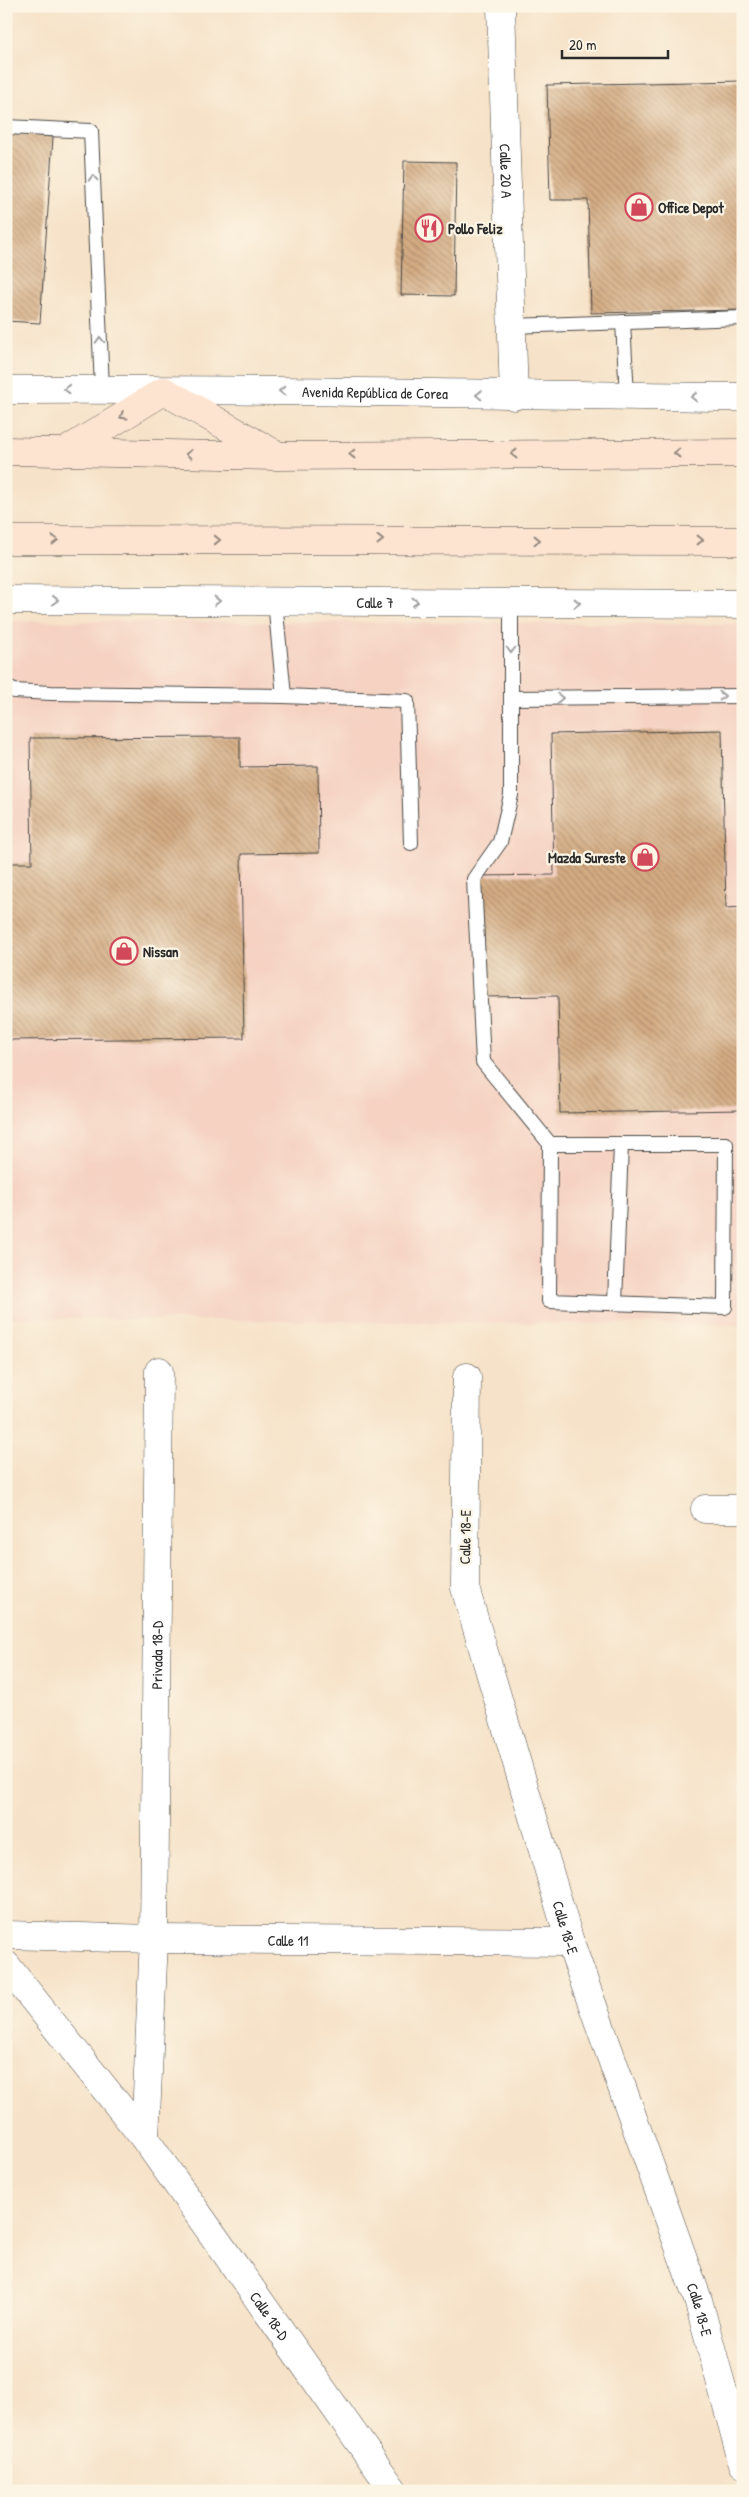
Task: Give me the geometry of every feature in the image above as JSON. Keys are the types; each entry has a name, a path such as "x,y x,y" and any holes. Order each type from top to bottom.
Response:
{"main road":[{"path":"66,451 164,390 277,456"},
{"path":"6,451 277,456 743,453"},
{"path":"6,540 743,540"}],"street":[{"name":"Calle 20 A","path":"501,6 514,396"},
{"name":"Avenida República de Corea","path":"6,390 102,389 514,396 743,397"},
{"name":"Calle 7","path":"6,600 743,604"},
{"name":"Privada 18-D","path":"154,1939 158,1371"},
{"name":"Calle 18-E","path":"467,1377 465,1588 570,1942 698,2300 743,2464"},
{"path":"705,1509 743,1509"},
{"name":"Calle 11","path":"6,1935 154,1939 570,1942"},
{"path":"145,2139 154,1939"},
{"name":"Calle 18-D","path":"6,1965 145,2139 394,2491"}],"lane":[{"path":"6,127 91,131 102,389"},
{"path":"511,326 743,318"},
{"path":"623,322 627,396"},
{"path":"275,601 284,696"},
{"path":"511,602 512,796 500,842 474,879 483,1062 550,1144 549,1301 725,1307 726,1144 550,1144"},
{"path":"6,688 14,691 51,693 284,696 407,701 411,843"},
{"path":"511,698 743,696"},
{"path":"615,1303 621,1144"}],"shaded area":[{"path":"6,621 743,624 743,1325 6,1318"}],"building":[{"path":"743,81 743,310 591,313 588,200 550,200 547,85"},
{"path":"7,133 53,137 40,323 6,321"},
{"name":"Pollo Feliz","path":"404,161 456,162 454,296 401,295"},
{"path":"722,730 726,908 743,907 743,1110 560,1113 558,996 483,997 480,876 554,875 551,734"},
{"name":"Nissan","path":"240,737 240,767 318,766 319,853 241,854 244,1038 6,1040 6,863 32,863 30,738"}],"place":[{"name":"Office Depot","path":"639,207"},
{"name":"Pollo Feliz","path":"429,228"},
{"name":"Mazda Sureste","path":"645,857"},
{"name":"Nissan","path":"124,951"}]}
